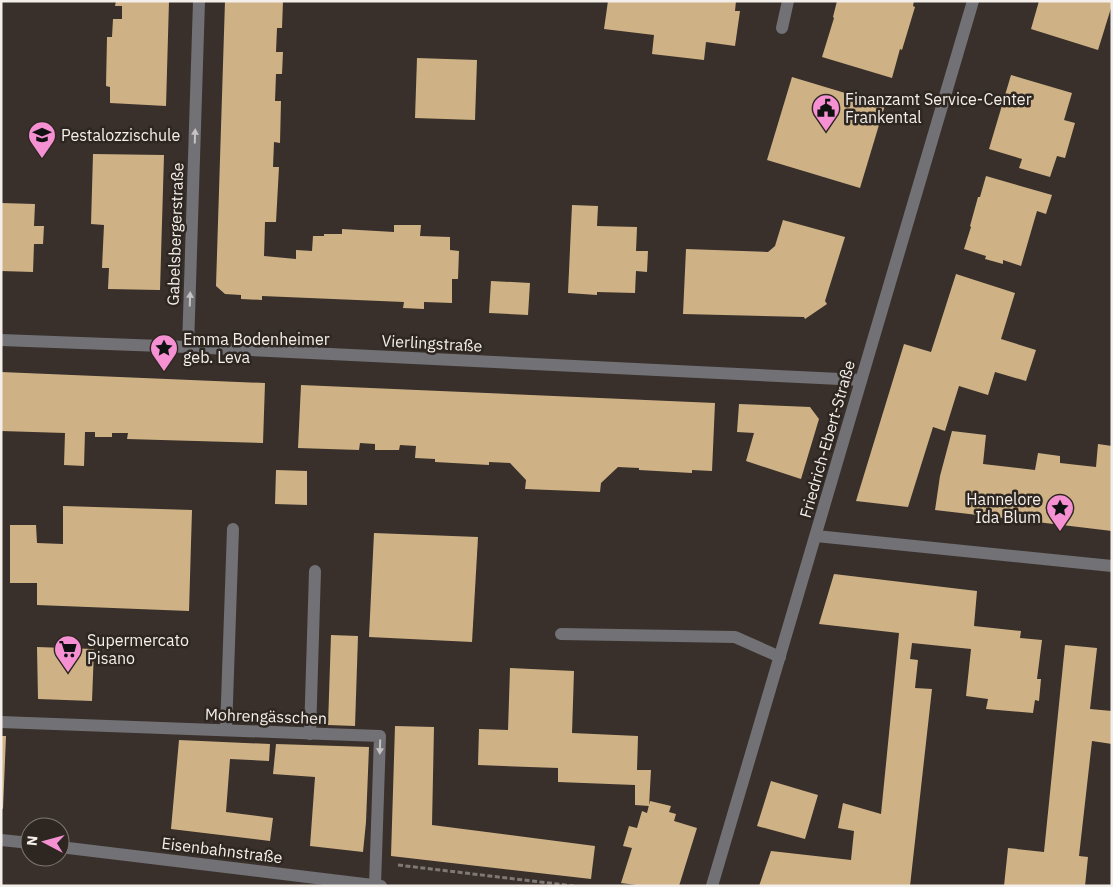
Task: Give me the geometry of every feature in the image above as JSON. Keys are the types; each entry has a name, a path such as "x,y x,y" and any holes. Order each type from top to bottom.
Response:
{"street":[{"name":"Gabelsbergerstraße","path":"188,347 199,1"},
{"path":"782,28 788,1"},
{"name":"Friedrich-Ebert-Straße","path":"712,886 974,1"},
{"name":"Vierlingstraße","path":"1,340 188,347 861,380"},
{"path":"226,730 232,529"},
{"path":"816,536 1112,566"},
{"path":"310,734 315,571"},
{"path":"560,634 735,637 780,657"},
{"name":"Mohrengässchen","path":"1,722 380,736 375,885"},
{"path":"1,840 20,842"},
{"name":"Eisenbahnstraße","path":"70,848 381,886"}],"building":[{"path":"116,1 169,1 166,106 110,103 110,87 106,86 107,37 112,37 113,19 122,19 122,6 115,6"},
{"path":"225,1 283,1 282,28 277,28 276,52 283,52 282,74 276,74 275,101 281,101 280,143 274,142 273,167 279,167 276,222 265,222 264,256 296,259 296,250 312,251 313,236 342,234 342,229 394,232 394,225 421,225 420,236 450,237 450,250 459,251 458,279 452,279 452,303 424,302 424,309 403,308 404,302 262,296 262,300 241,299 241,295 225,294 216,286"},
{"path":"608,1 736,1 735,11 740,11 735,46 706,42 704,60 652,54 654,35 604,29"},
{"path":"837,1 914,1 913,6 915,7 892,78 822,57 834,18"},
{"path":"1039,1 1112,1 1098,50 1031,29"},
{"path":"417,58 477,60 475,120 415,118"},
{"path":"1011,75 1072,93 1064,120 1075,123 1065,158 1057,156 1050,177 1019,168 1022,159 989,149"},
{"name":"Finanzamt Service-Center Frankental","path":"792,77 885,105 860,188 767,160"},
{"path":"93,154 164,155 160,290 108,289 109,268 102,268 104,225 91,224"},
{"path":"986,176 1052,195 1046,214 1037,211 1021,266 1003,260 1003,264 985,259 986,256 964,249 978,197 980,197"},
{"path":"1,203 35,204 34,226 44,226 43,244 34,244 33,272 1,271"},
{"path":"572,205 598,206 597,226 637,227 636,251 648,251 647,272 636,271 635,293 597,292 597,295 568,293"},
{"path":"783,220 845,237 825,301 827,304 805,319 804,317 683,314 686,249 768,252 775,246"},
{"path":"956,274 1015,293 1001,339 1036,350 1026,381 995,372 988,395 959,386 945,431 933,427 908,507 856,501 904,344 931,352"},
{"path":"491,281 530,283 528,315 489,313"},
{"path":"1,372 265,383 263,443 127,439 128,433 112,433 112,437 95,437 95,432 85,432 84,466 64,465 65,433 1,431"},
{"path":"301,385 715,403 712,471 692,470 692,473 618,467 601,483 600,492 525,489 526,480 510,463 489,462 489,465 435,462 435,459 415,458 416,446 400,445 399,450 375,450 375,444 360,443 359,450 298,448"},
{"path":"739,404 810,407 819,419 801,479 746,461 754,433 737,432"},
{"path":"952,431 986,435 983,464 1035,470 1038,453 1060,456 1060,463 1096,467 1098,444 1112,446 1112,531 935,510 940,476"},
{"path":"276,470 307,471 307,505 275,504"},
{"path":"63,506 192,510 189,611 37,605 37,583 10,583 10,525 36,525 37,543 63,544"},
{"path":"374,533 478,537 472,642 369,637"},
{"path":"834,574 977,591 974,626 1021,631 1020,638 1042,640 1037,679 1041,679 1039,701 1035,700 1033,713 986,709 988,699 966,696 971,649 912,643 910,659 918,660 915,688 932,689 910,886 759,886 771,851 851,860 854,831 838,828 843,803 881,814 899,633 819,624"},
{"path":"331,635 358,636 355,726 328,725"},
{"path":"1065,645 1097,648 1090,709 1112,711 1112,744 1092,741 1079,856 1088,857 1085,886 1004,886 1008,848 1044,852"},
{"path":"37,647 94,649 92,701 38,699"},
{"path":"510,668 574,671 572,733 638,736 637,770 651,770 649,806 635,805 635,785 558,782 558,768 478,765 479,729 508,730"},
{"path":"395,726 434,727 432,825 595,846 591,879 391,856"},
{"path":"1,736 6,736 3,809 1,808"},
{"path":"179,740 270,744 269,761 230,759 226,812 273,818 270,841 171,829"},
{"path":"276,744 369,747 363,852 310,846 315,777 273,774"},
{"path":"771,781 818,795 805,839 757,826"},
{"path":"650,801 671,806 669,812 676,814 674,821 697,828 679,886 644,886 621,883 632,848 623,846 629,826 637,828 642,811 647,813"}],"place":[{"name":"Finanzamt Service-Center Frankental","path":"826,132"},
{"name":"Pestalozzischule","path":"42,159"},
{"name":"Emma Bodenheimer geb. Leva","path":"164,372"},
{"name":"Hannelore Ida Blum","path":"1060,532"},
{"name":"Supermercato Pisano","path":"68,673"}]}
